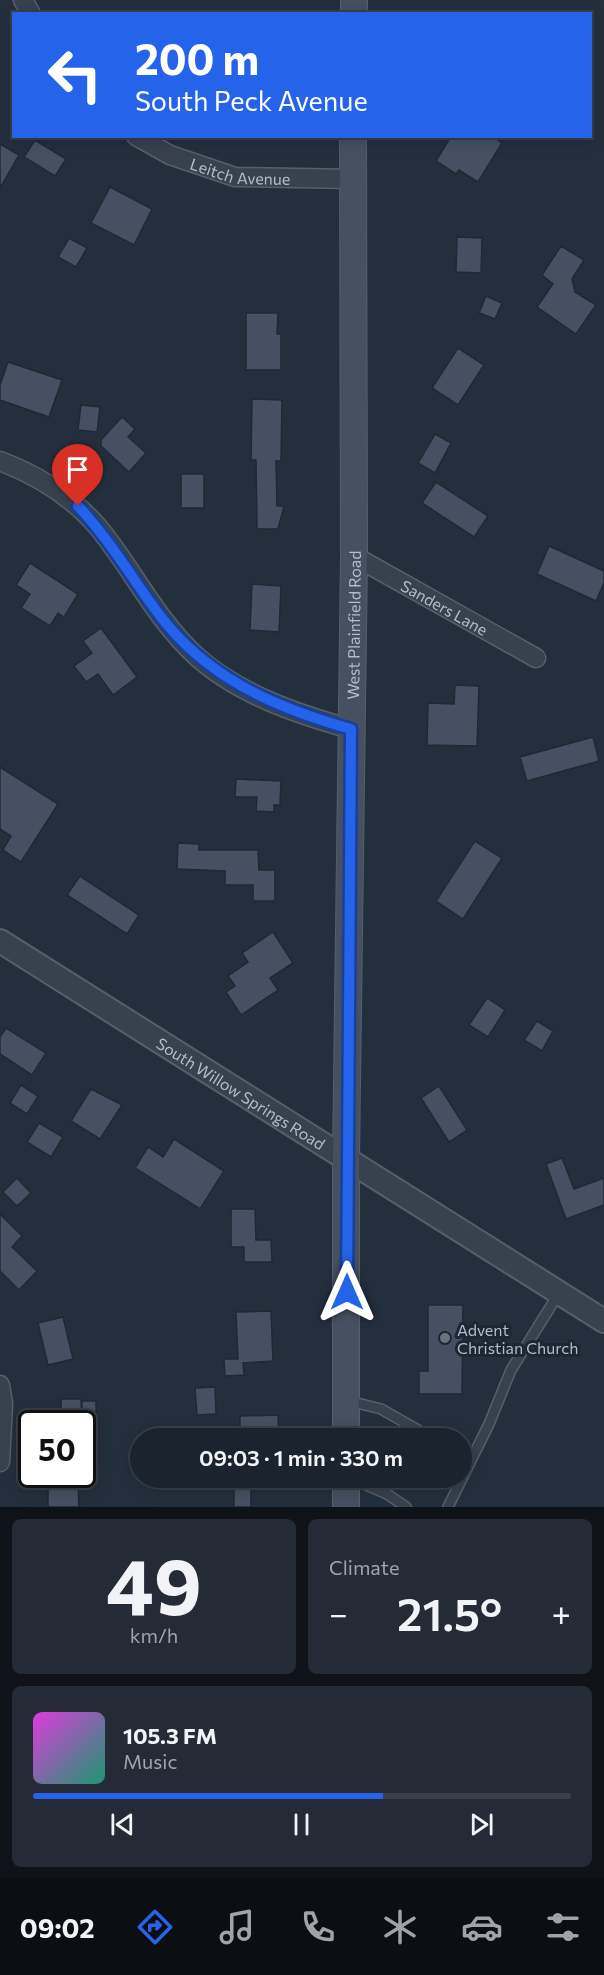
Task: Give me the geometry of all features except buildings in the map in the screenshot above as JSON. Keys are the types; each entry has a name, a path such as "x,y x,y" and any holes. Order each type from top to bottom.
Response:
{"main road":[{"name":"West Plainfield Road","path":"346,1428 346,1158 354,556 353,138"},
{"path":"346,1507 347,1488"}],"street":[{"name":"Leitch Avenue","path":"140,138 170,155 235,177 353,179"},
{"path":"0,461 20,468 78,506 98,528 159,614 196,655 234,682 295,713 351,729"},
{"name":"Sanders Lane","path":"354,556 536,658"},
{"name":"South Willow Springs Road","path":"0,941 603,1319"},
{"path":"0,1385 3,1404 0,1462"}],"lane":[{"path":"472,1447 511,1370 560,1293"},
{"path":"346,1400 381,1409 414,1428"},
{"path":"372,1488 387,1494 406,1507"},
{"path":"448,1507 455,1488"}],"place":[{"name":"Advent Christian Church","path":"445,1338"}],"route":[{"path":"78,506 98,528 159,614 196,655 234,682 295,713 351,729 346,1158 347,1292"}]}
